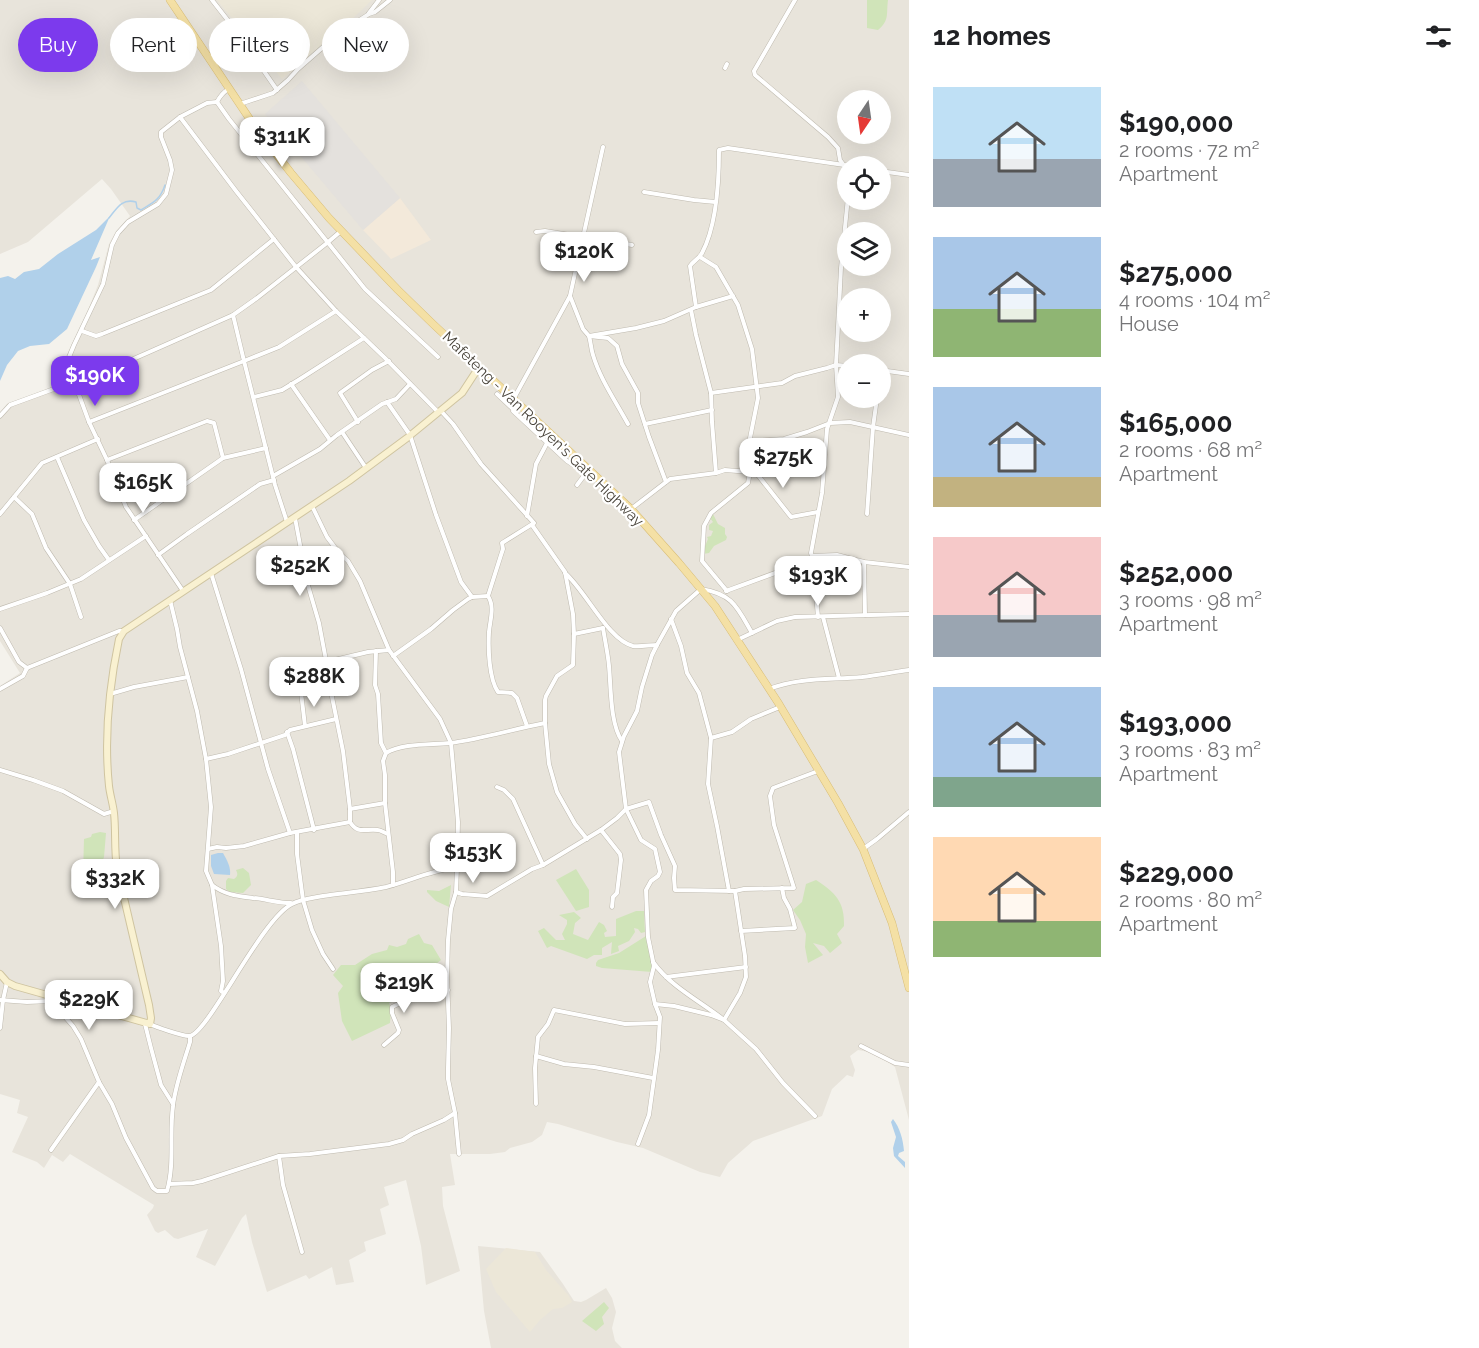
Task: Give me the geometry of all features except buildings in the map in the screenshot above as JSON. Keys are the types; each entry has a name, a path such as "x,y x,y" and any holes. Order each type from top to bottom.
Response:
{"main road":[{"name":"Mafeteng - Van Rooyen's Gate Highway","path":"170,0 255,127 341,231 515,404 631,509 715,606 781,707 863,849 892,923 909,988"}],"street":[{"path":"212,0 277,90"},
{"path":"369,14 379,0"},
{"path":"240,104 273,93 339,33 375,12 390,0"},
{"path":"795,0 754,71 755,75 828,137 838,148 839,156"},
{"path":"217,102 220,96 229,89"},
{"path":"183,592 126,507 89,422 67,362 103,284 112,245 118,233 128,222 159,204 166,195 171,170 161,134 180,117 207,103 217,102"},
{"path":"217,102 372,297 438,357"},
{"path":"180,117 296,267 336,311 453,424 481,464 534,523 532,525 591,604 604,628 615,723 617,734 622,742"},
{"path":"577,485 587,471 567,461 513,411 570,296 603,147"},
{"path":"716,473 711,393 696,335 690,266 700,257 712,228 719,150 728,148 837,164"},
{"path":"891,173 909,175"},
{"path":"644,192 715,202"},
{"path":"839,678 821,617 811,554 822,493 827,429 838,398 836,365 847,210"},
{"path":"0,416 10,405 132,360 233,315 341,231"},
{"path":"536,232 545,231 632,244"},
{"path":"82,331 96,336 211,290 274,239"},
{"path":"700,257 716,267 738,305 752,349 758,398 750,443 748,483 711,513 704,526 702,561 726,591"},
{"path":"570,296 583,329 589,336 592,353 603,381 628,423"},
{"path":"589,336 664,321 733,296"},
{"path":"89,422 279,347 336,311"},
{"path":"233,315 273,478 288,522"},
{"path":"589,336 608,338 617,346 622,364 638,393 638,403 666,482"},
{"path":"254,397 282,390 364,338"},
{"path":"358,422 340,393 372,370 389,362"},
{"path":"711,393 782,383 795,376 836,365"},
{"path":"173,1104 161,1084 151,1048 148,1023 151,1018 149,1005 114,849 114,811 109,788 107,744 110,694 119,639 124,631 295,518 410,435 462,393 479,367"},
{"path":"891,372 909,374"},
{"path":"291,384 330,441"},
{"path":"158,555 260,484 320,449 387,402 396,399 410,384"},
{"path":"498,394 515,404"},
{"path":"387,402 410,435 461,582 472,597"},
{"path":"867,514 876,408"},
{"path":"645,424 712,410"},
{"path":"107,460 207,421 214,423 223,458"},
{"path":"750,443 784,439 830,423 850,422 909,435"},
{"path":"342,432 366,468"},
{"path":"0,514 42,464 98,439"},
{"path":"527,516 536,464 547,443"},
{"path":"134,520 223,458 266,448"},
{"path":"57,457 84,520 109,560"},
{"path":"631,509 666,482 679,477 725,470 757,474 791,517 818,512"},
{"path":"14,497 32,514 46,548 70,584 81,617"},
{"path":"312,506 327,537 339,554 348,561 360,581 389,650 440,718 451,743 458,822 456,892 451,909 448,940 448,1079 455,1113 459,1154"},
{"path":"295,518 307,582 319,623 343,751 350,822 359,830 379,830 389,835"},
{"path":"488,596 501,555 501,543 532,525"},
{"path":"0,609 70,584 93,572 146,536"},
{"path":"722,595 726,591 812,558 837,555 864,562 909,567"},
{"path":"864,562 865,615"},
{"path":"211,572 261,744 291,833"},
{"path":"565,572 573,614 573,665 557,676 544,700 545,723 549,764 557,792 575,825 587,839"},
{"path":"638,1144 649,1115 658,1050 660,1017 650,982 653,962 648,937 646,898 648,885 660,872 655,849 641,840 626,809 619,752 637,711 652,655 676,611 701,589 722,595 736,605 752,633"},
{"path":"393,656 472,597 488,596"},
{"path":"488,596 491,598 492,613 489,630 491,674 498,692 512,693 517,698 527,726"},
{"path":"169,600 197,711 206,759 211,807 206,871 212,885 221,946 222,991 224,993"},
{"path":"737,640 777,621 795,617 909,614"},
{"path":"671,619 681,646 687,673 699,693 711,738 708,784 729,891"},
{"path":"0,628 19,662 27,668"},
{"path":"574,634 604,628 633,646 657,645"},
{"path":"0,690 23,676 27,668 124,631"},
{"path":"326,662 389,650"},
{"path":"376,651 375,685 378,694 381,743 386,753"},
{"path":"769,689 811,680 864,677 909,670"},
{"path":"110,694 188,677"},
{"path":"286,691 301,692 330,687"},
{"path":"301,692 305,726"},
{"path":"711,738 732,732 751,719 781,707"},
{"path":"206,759 261,744 285,735 290,730 336,719"},
{"path":"393,885 383,759 386,753 405,747 493,736 545,723"},
{"path":"287,732 314,830"},
{"path":"0,770 63,791 104,814 114,811"},
{"path":"456,892 487,896 587,839 626,809 649,802 675,866 675,890 735,891 794,888 774,825 770,796 773,788 819,771"},
{"path":"497,787 513,799 543,865"},
{"path":"350,809 386,803"},
{"path":"863,849 909,812"},
{"path":"208,849 243,846 291,833 350,822"},
{"path":"601,830 620,854 619,882 612,907"},
{"path":"297,832 297,854 303,900 312,930 333,969"},
{"path":"212,885 240,897 292,903 393,885 457,868"},
{"path":"741,931 795,928 782,888"},
{"path":"724,1020 740,993 746,977 735,891"},
{"path":"0,974 7,982 15,986 50,998 190,1036 201,1029 256,942 283,910 292,903"},
{"path":"653,962 675,985 724,1020 756,1049 783,1083 815,1116"},
{"path":"666,977 746,967"},
{"path":"0,1028 1,1000 7,982"},
{"path":"384,1045 399,1030 392,1007 409,999 448,990"},
{"path":"1,1000 27,1002 50,998"},
{"path":"50,998 73,1026 112,1104 126,1138 153,1188 157,1191 167,1191 169,1184 173,1104 190,1036"},
{"path":"655,1004 674,1006 724,1020"},
{"path":"536,1104 538,1037 548,1024 554,1010 625,1024 660,1023"},
{"path":"861,1046 895,1063 909,1065"},
{"path":"536,1056 564,1064 653,1078"},
{"path":"51,1150 99,1082"},
{"path":"169,1184 202,1181 279,1156 388,1144 403,1140 455,1113"},
{"path":"279,1156 283,1185 302,1252"}],"shaded area":[{"path":"0,0 909,0 909,1120 895,1067 875,1053 858,1050 850,1056 855,1070 853,1077 847,1075 832,1089 822,1116 753,1141 728,1163 720,1177 700,1172 643,1148 547,1122 542,1135 532,1142 510,1148 505,1152 450,1154 455,1185 442,1187 443,1206 460,1271 426,1285 421,1246 406,1180 384,1187 389,1205 380,1209 386,1234 364,1242 366,1251 349,1260 354,1282 336,1285 332,1267 309,1279 306,1275 267,1292 246,1214 215,1266 196,1257 208,1229 178,1239 165,1230 158,1233 147,1215 154,1205 70,1154 63,1162 52,1155 44,1168 37,1162 12,1152 28,1117 17,1113 20,1100 0,1094 0,686 20,673 0,641 0,412 7,404 69,381 64,361 98,285 109,244 115,233 130,216 102,179 28,242 0,254"},
{"path":"217,0 372,0 353,18 322,18 322,45 310,55 310,18 232,18"},
{"path":"276,72 290,72 282,79"},
{"path":"302,81 400,198 363,230 265,114"},
{"path":"400,198 431,240 391,259 363,230"},
{"path":"478,1246 540,1252 574,1301 586,1300 606,1288 616,1312 612,1328 615,1341 622,1348 491,1348 484,1311"},
{"path":"506,1248 535,1252 546,1270 572,1302 562,1308 553,1309 530,1332 496,1292 486,1269"}],"green space":[{"path":"867,0 888,0 886,20 878,30 867,28"},
{"path":"713,514 718,524 725,528 727,537 726,540 714,546 709,553 703,554 707,537 711,536 713,531 709,530 709,525 713,522 710,518"},
{"path":"100,832 106,833 104,857 100,868 83,874 84,839"},
{"path":"243,868 249,873 251,885 243,893 230,892 226,889 226,881 228,878 234,879 237,875 236,870"},
{"path":"576,869 589,890 589,907 576,911 556,880"},
{"path":"816,880 838,898 843,910 844,926 837,934 842,943 830,953 824,946 813,943 823,955 808,963 805,947 806,934 793,910 802,902 806,884"},
{"path":"451,885 449,907 436,901 427,892 427,890 439,891"},
{"path":"636,911 644,911 645,932 641,933 634,928 635,932 629,941 618,946 619,951 611,954 612,942 602,948 602,955 594,955 587,959 551,946 547,948 538,931 544,928 556,940 565,940 562,934 567,920 559,915 574,912 581,918 575,923 573,934 588,940 599,922 607,931 604,933 605,937 616,936 616,919"},
{"path":"419,934 424,943 432,945 441,960 430,969 418,974 404,974 406,981 398,987 401,998 389,1003 390,1023 352,1041 342,1021 338,993 343,986 333,975 341,965 355,965 372,954 387,950 389,945 397,947 406,944 408,939"},
{"path":"646,936 652,972 596,966 598,960 619,953"},
{"path":"604,1302 609,1308 602,1317 604,1324 596,1331 582,1321"}],"water":[{"path":"110,216 91,260 100,257 67,329 49,344 30,346 18,351 7,365 0,381 0,278 8,276 15,279 24,272 39,269 96,230"},
{"path":"223,853 230,875 214,874 211,855"},
{"path":"893,1119 902,1138 904,1151 898,1156 905,1162 905,1168 894,1156 893,1148 896,1137 891,1122"}],"waterway":[{"path":"109,218 120,205 127,201 136,202 137,208 141,210 153,203 165,185"}]}
